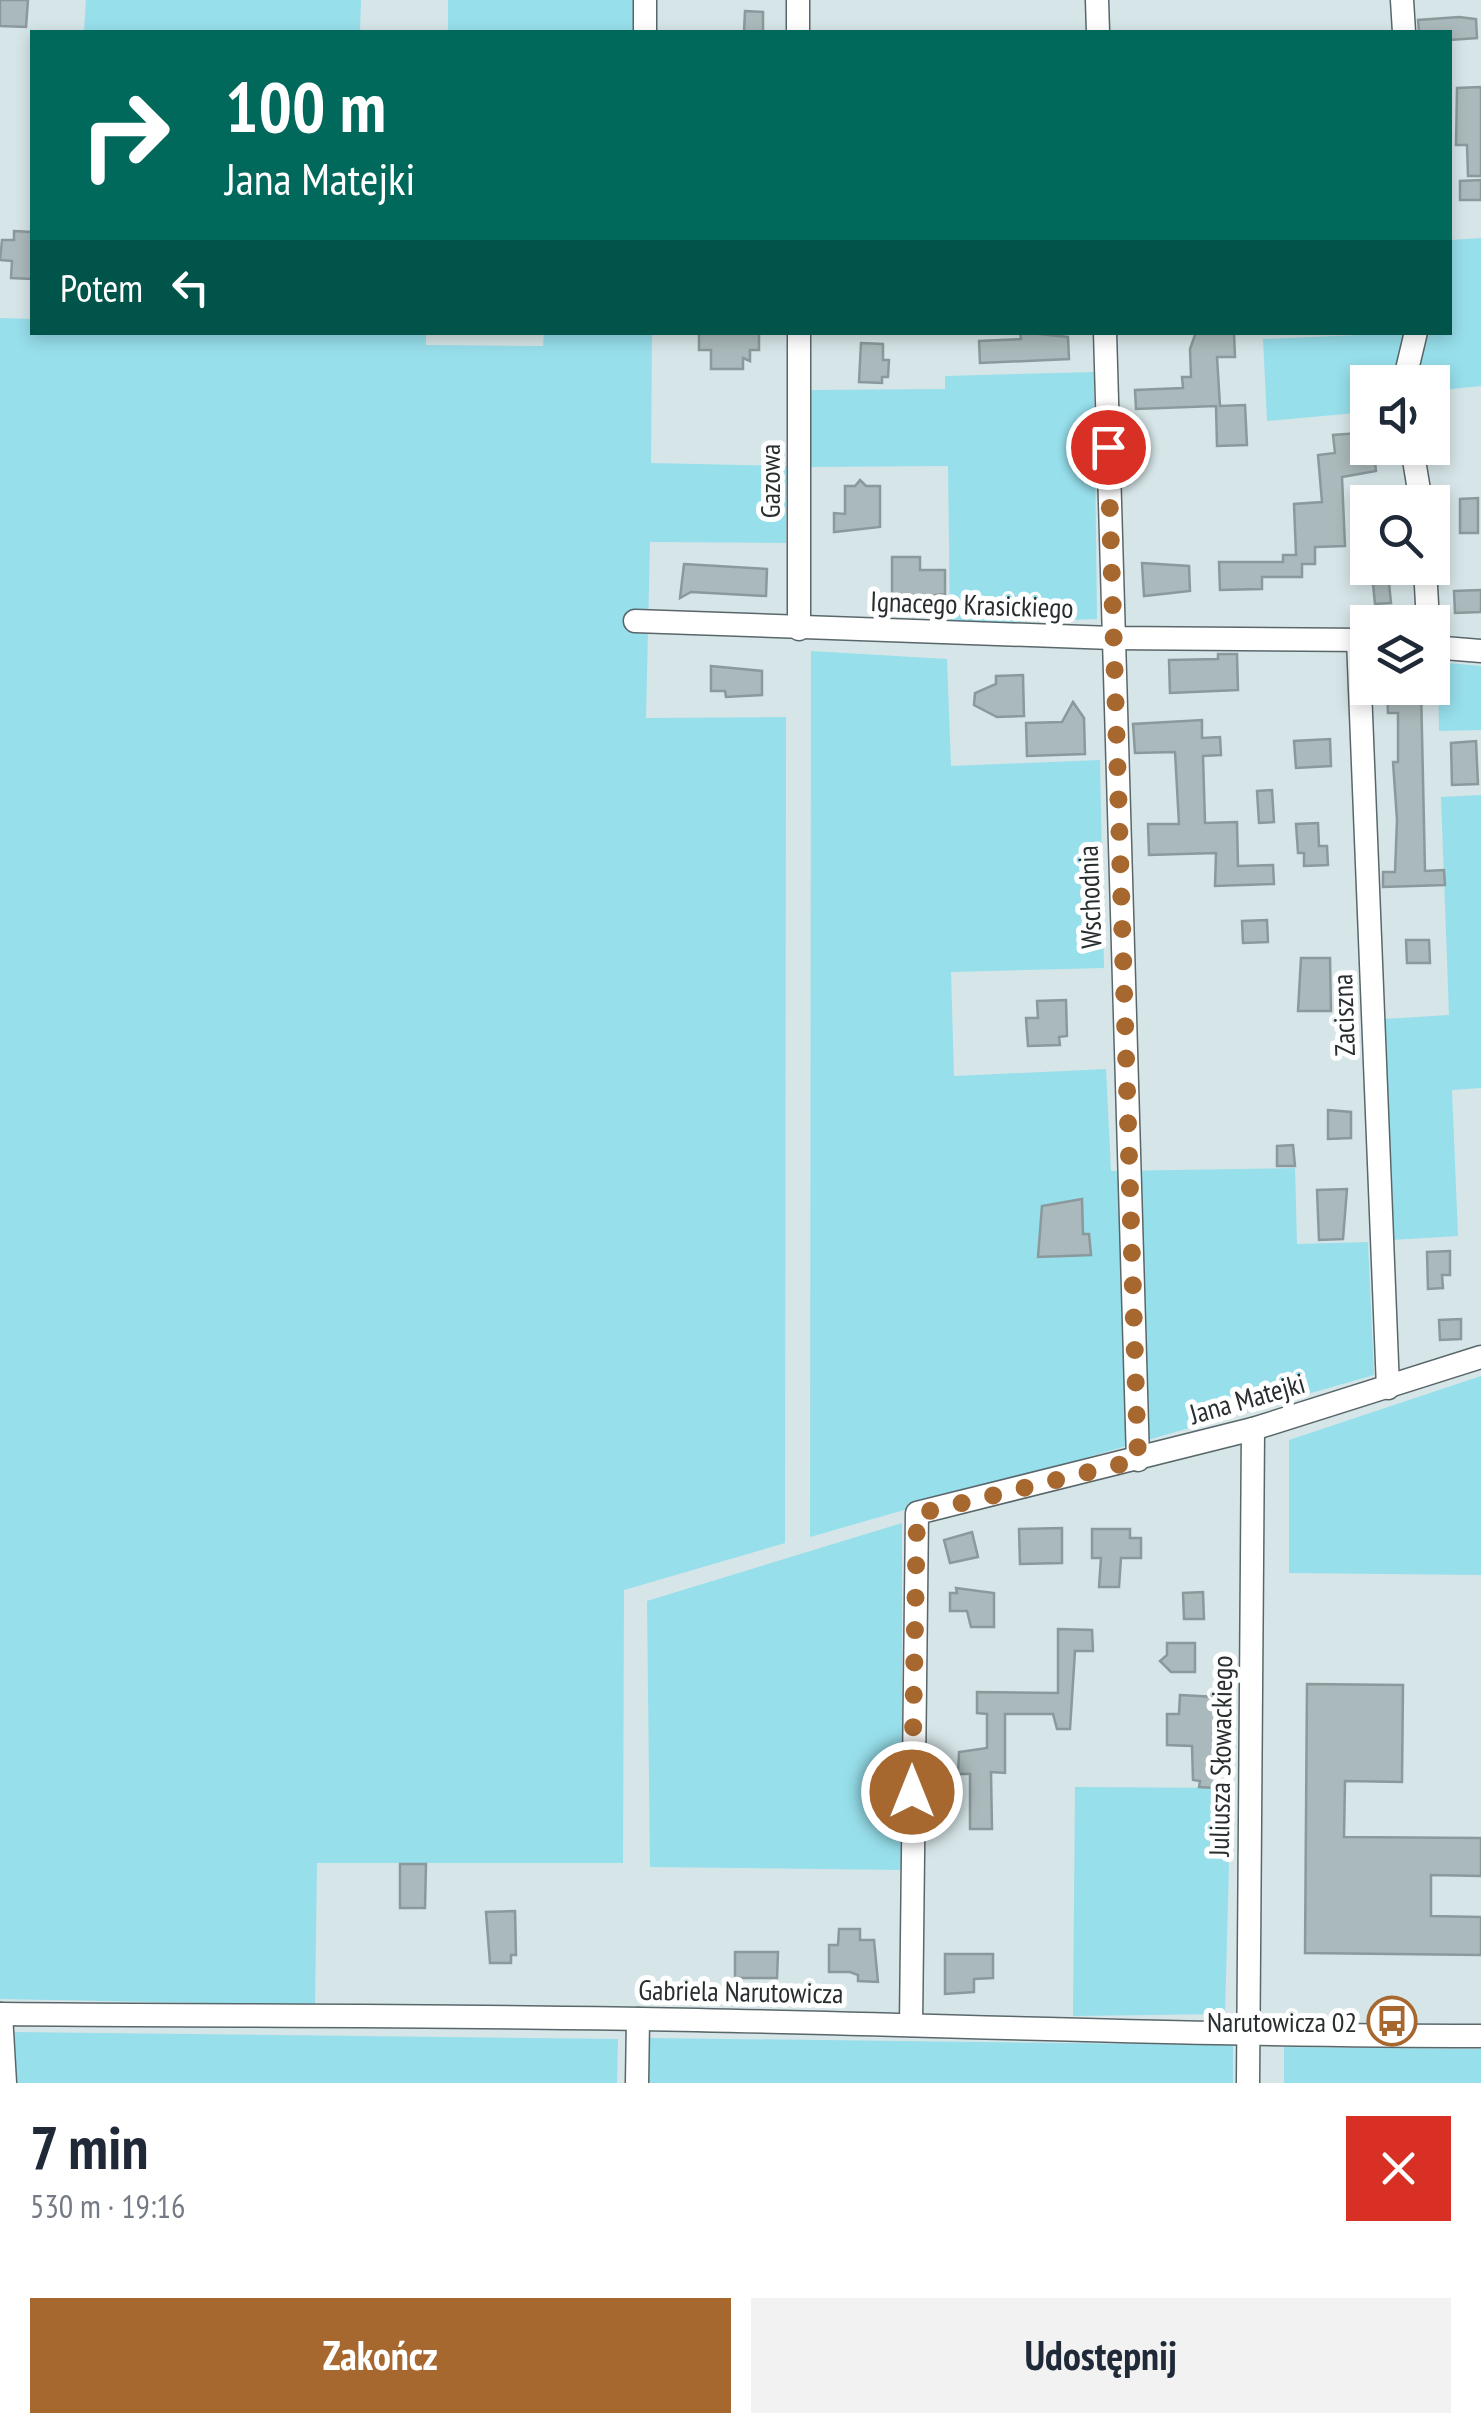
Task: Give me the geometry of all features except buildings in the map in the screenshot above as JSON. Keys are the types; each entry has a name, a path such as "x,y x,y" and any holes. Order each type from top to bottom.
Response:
{"street":[{"path":"645,0 645,30"},
{"path":"798,0 798,30"},
{"path":"1097,0 1098,30"},
{"path":"1402,0 1404,30"},
{"name":"Gazowa","path":"798,335 799,629"},
{"name":"Wschodnia","path":"1105,335 1138,1460"},
{"path":"1408,365 1415,335"},
{"name":"Ignacego Krasickiego","path":"635,621 1112,638 1350,639"},
{"path":"1450,648 1481,651"},
{"name":"Zaciszna","path":"1365,705 1388,1388"},
{"name":"Jana Matejki","path":"911,2025 914,1519 928,1509 1252,1429 1481,1357"},
{"name":"Juliusza Słowackiego","path":"1248,2083 1252,1429"},
{"path":"0,2014 4,2083"},
{"name":"Gabriela Narutowicza","path":"0,2014 638,2019 1247,2036 1481,2036"},
{"path":"637,2083 638,2019"}],"shaded area":[{"path":"86,0 361,0 360,30 84,30"},
{"path":"448,0 637,0 637,30 448,30"},
{"path":"1481,238 1481,386 1450,389 1450,365 1421,365 1421,346 1429,335 1452,335 1452,240"},
{"path":"0,318 30,319 30,335 426,335 426,345 543,346 544,335 652,335 651,463 787,466 786,543 650,542 646,718 786,717 785,1543 624,1590 623,1863 317,1863 315,2005 0,1999"},
{"path":"1406,335 1398,365 1350,365 1350,414 1267,421 1263,339"},
{"path":"1094,372 1097,619 950,624 948,466 810,467 811,390 945,389 945,376"},
{"path":"811,651 947,659 951,766 1100,760 1104,968 951,972 954,1076 1106,1069 1111,1171 1295,1168 1297,1244 1368,1242 1374,1375 810,1537"},
{"path":"1450,663 1481,666 1481,730 1439,731 1439,705 1450,705"},
{"path":"1481,795 1481,1088 1452,1090 1458,1236 1392,1240 1385,1019 1449,1015 1441,797"},
{"path":"1481,1376 1481,1575 1289,1573 1289,1440"},
{"path":"902,1523 902,1870 650,1867 647,1601"},
{"path":"1075,1787 1231,1788 1225,2014 1073,2016"},
{"path":"11,2032 618,2039 617,2083 11,2083"},
{"path":"647,2038 1233,2045 1233,2083 647,2083"},
{"path":"1284,2047 1481,2049 1481,2083 1284,2083"}],"place":[{"name":"Narutowicza 02","path":"1392,2021"}],"route":[{"path":"912,1792 917,1514 1138,1460 1108,447"}]}
